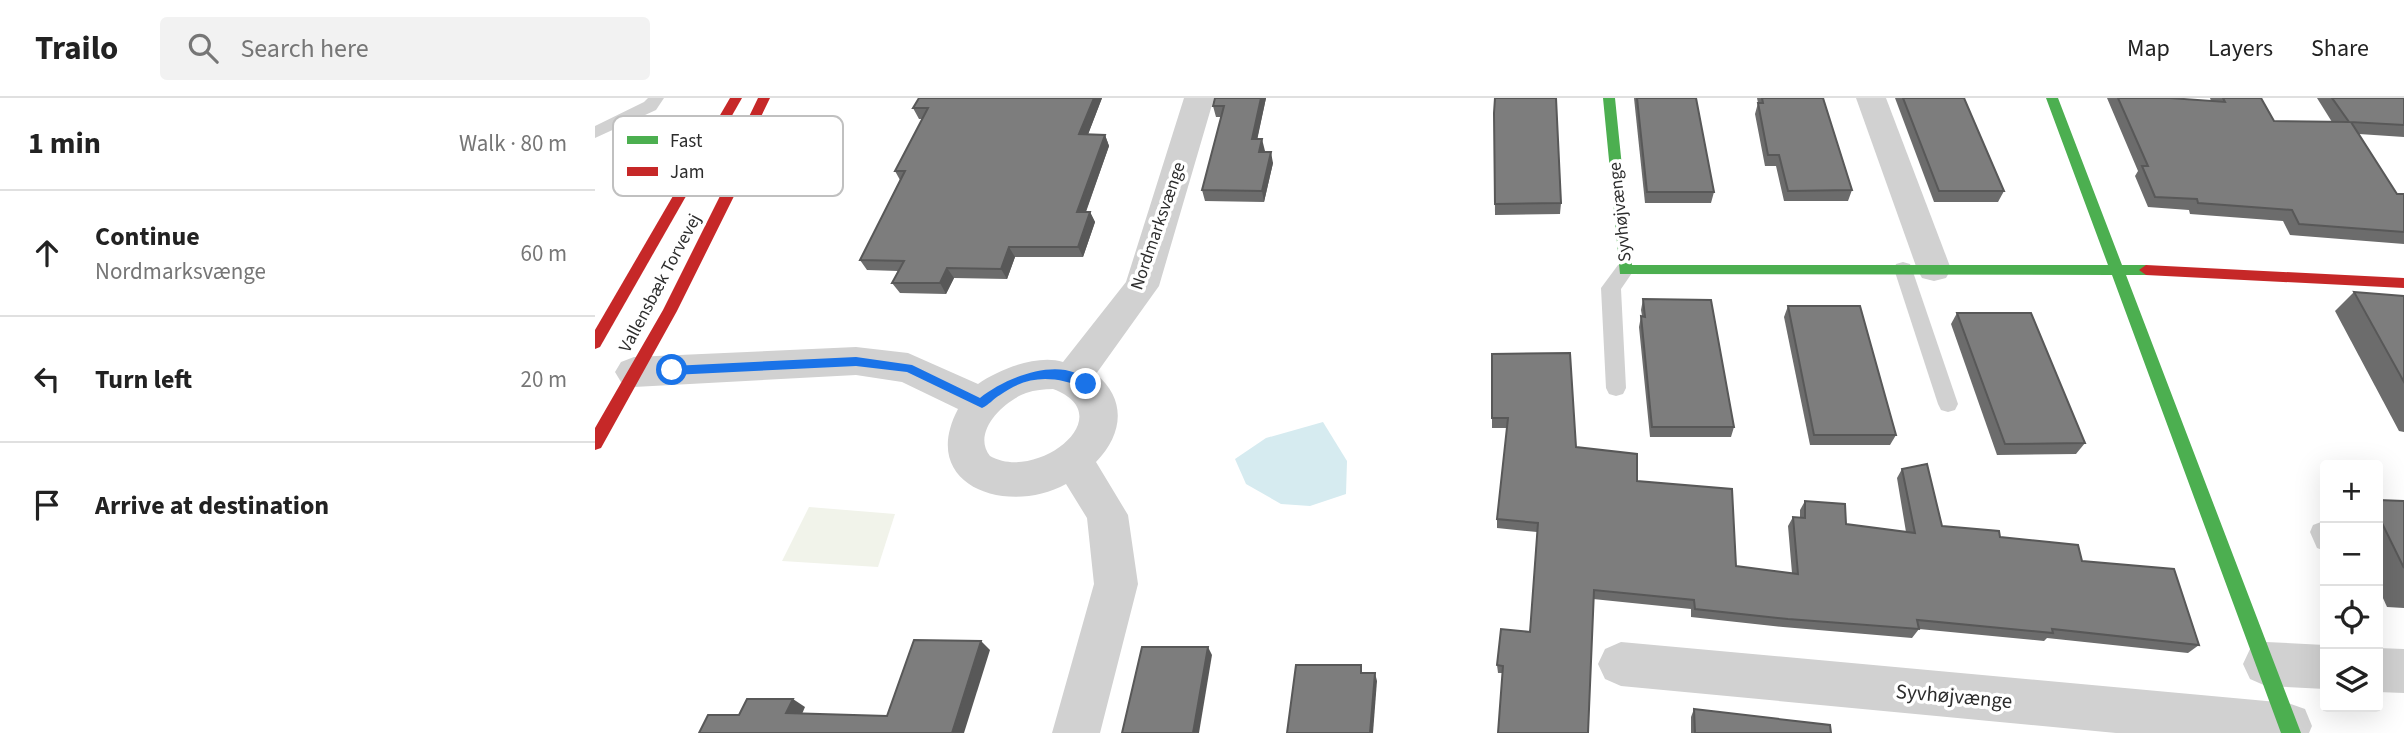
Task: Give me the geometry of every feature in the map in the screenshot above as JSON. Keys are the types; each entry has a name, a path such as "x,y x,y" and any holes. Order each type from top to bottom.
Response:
{"street":[{"name":"Vallensbæk Torvevej","path":"727,116 736,98"},
{"name":"Vallensbæk Torvevej","path":"755,116 764,98"},
{"name":"Nordmarksvænge","path":"1073,377 1142,286 1199,98"},
{"name":"Syvhøjvænge","path":"1609,98 1625,270 2117,269 2404,283"},
{"path":"1871,98 1934,269"},
{"name":"Syvhøjvænge","path":"1621,664 2289,730 2052,98"},
{"name":"Vallensbæk Torvevej","path":"595,443 610,361 689,196"},
{"name":"Vallensbæk Torvevej","path":"610,361 670,311 727,196"},
{"path":"610,361 856,361 908,368 982,403"},
{"path":"1055,374 1073,377 1086,384 1100,405 1100,424 1091,443 1074,461 1051,474 1025,481 1001,480 981,473 968,459 964,441 969,422 982,403 997,391 1016,381 1055,374"},
{"path":"1074,461 1107,515 1117,584 1076,733"},
{"path":"2266,664 2320,667"}],"lane":[{"path":"630,116 650,106 656,98"},
{"path":"595,133 613,124"},
{"path":"1903,269 1948,404"},
{"path":"1616,388 1611,288 1625,270"}],"shaded area":[{"path":"1323,422 1347,461 1346,494 1310,506 1281,504 1246,484 1235,459 1266,438"},
{"path":"809,507 895,514 878,567 782,561"}],"building":[{"path":"919,98 1094,98 1079,134 1105,135 1077,212 1090,212 1078,247 1009,247 1001,269 947,268 940,283 892,283 904,261 860,260 905,171 895,171 928,108 913,108"},
{"path":"1215,98 1261,98 1252,139 1262,139 1259,152 1271,152 1262,191 1202,190 1224,106 1213,106"},
{"path":"1495,98 1556,98 1561,203 1495,204"},
{"path":"1637,98 1696,98 1714,192 1647,192"},
{"path":"1762,98 1823,98 1852,190 1788,191 1779,155 1768,155 1758,103 1763,103"},
{"path":"1903,98 1964,98 2004,191 1939,191"},
{"path":"2118,98 2225,102 2223,98 2261,98 2274,121 2349,122 2332,98 2404,98 2404,125 2351,122 2397,194 2404,194 2404,232 2299,224 2292,210 2155,197 2142,166 2148,166"},
{"path":"2354,292 2404,296 2404,382"},
{"path":"1643,299 1711,300 1734,427 1652,427 1641,316 1645,317"},
{"path":"1788,306 1860,306 1896,435 1814,435"},
{"path":"1957,313 2031,313 2085,443 2005,444"},
{"path":"1570,353 1576,447 1637,454 1637,481 1732,489 1736,566 1798,574 1793,517 1805,518 1805,501 1845,504 1846,524 1915,533 1902,469 1927,464 1942,526 1999,531 2000,537 2078,545 2082,561 2174,569 2199,645 2052,629 2053,633 1917,620 1919,629 1788,619 1695,609 1694,600 1594,590 1588,733 1498,733 1503,666 1497,665 1501,629 1530,632 1538,523 1497,519 1508,418 1492,418 1492,354"},
{"path":"2383,500 2404,501 2404,568 2383,525"},
{"path":"914,640 981,641 952,733 699,733 708,715 739,715 747,699 793,699 786,713 887,716"},
{"path":"1142,647 1208,647 1193,733 1122,733"},
{"path":"1296,665 1361,665 1361,673 1375,673 1370,733 1287,733"},
{"path":"1694,709 1830,725 1831,733 1695,733"}],"traffic: fast":[{"path":"1609,98 1625,270 2146,270"},
{"path":"2052,98 2291,733"}],"traffic: jam":[{"path":"726,116 736,98"},
{"path":"755,116 764,98"},
{"path":"595,343 680,196"},
{"path":"595,443 670,311 727,196"},
{"path":"2146,270 2404,283"}],"route":[{"path":"672,370 856,361 908,368 982,403 997,391 1035,375 1073,377 1086,384"}]}
